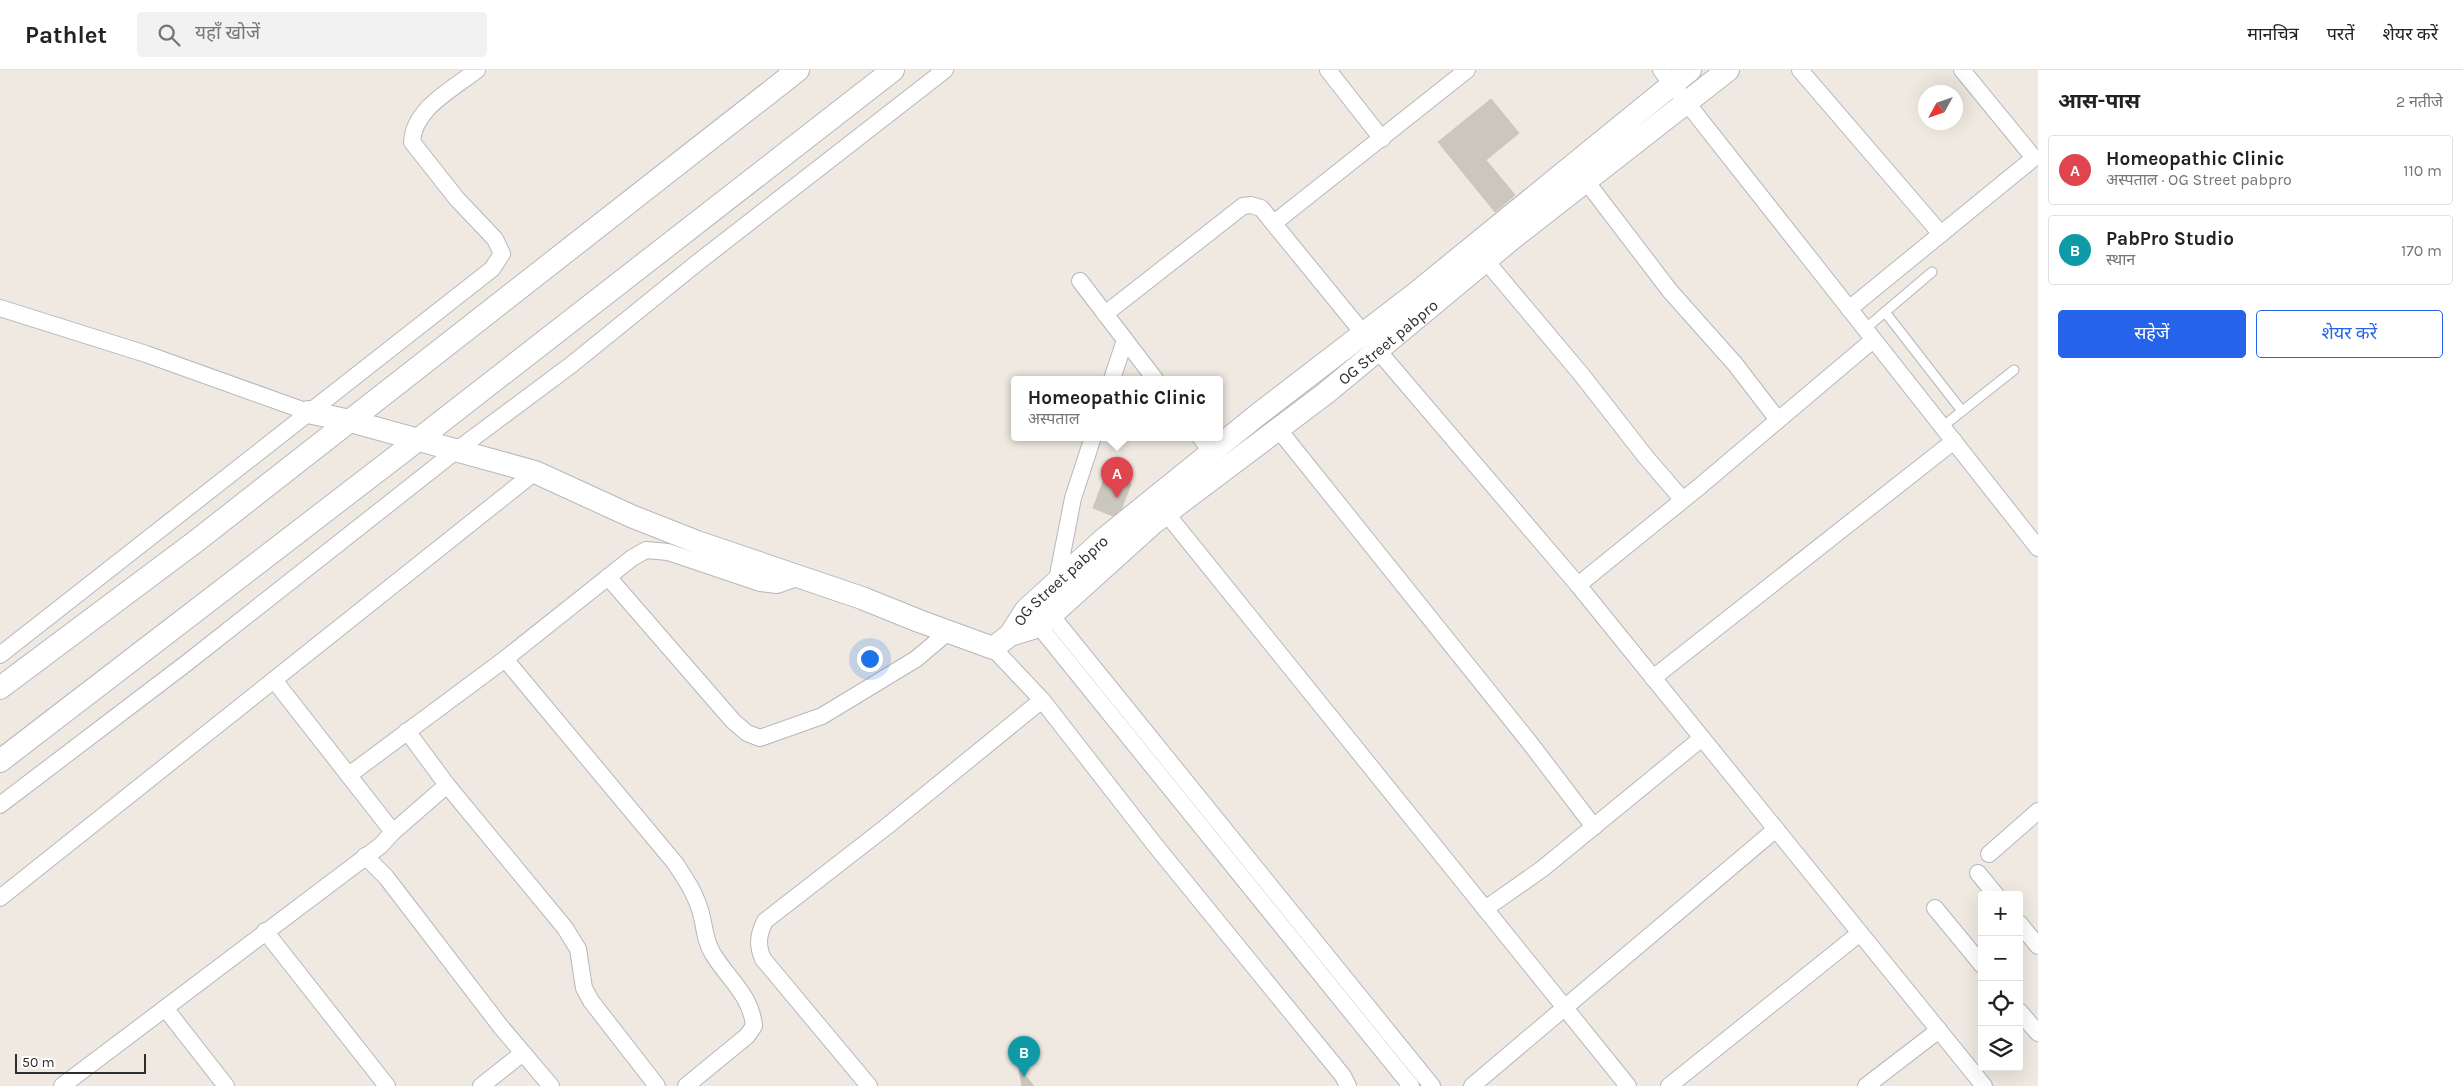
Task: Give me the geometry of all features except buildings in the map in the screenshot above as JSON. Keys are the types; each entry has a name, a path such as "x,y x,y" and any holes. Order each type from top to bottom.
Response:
{"street":[{"path":"0,655 492,269 502,254 495,239 457,199 412,142 412,131 419,118 436,100 477,70"},
{"path":"0,688 195,542 798,70"},
{"path":"0,761 419,439 893,70"},
{"path":"0,805 188,662 457,450 572,365 697,263 945,70"},
{"path":"1328,70 1382,139"},
{"path":"1274,223 1467,70"},
{"name":"OG Street pabpro","path":"1223,433 1363,333 1532,199 1666,77 1690,70"},
{"name":"OG Street pabpro","path":"1002,642 1166,514 1279,430 1486,261 1728,70"},
{"path":"1800,70 1941,234"},
{"path":"1849,309 2036,156 1962,70"},
{"path":"1666,77 2038,548"},
{"path":"1586,181 1670,291 1735,364 1778,420"},
{"path":"1106,314 1243,206 1251,205 1261,208 1363,333 1578,585 1984,1086"},
{"path":"1486,261 1582,374 1645,456 1682,499"},
{"path":"1080,281 1153,376"},
{"path":"0,308 146,354 308,412 419,439 535,472 631,516 797,578 862,598 948,632 1002,642 1042,700 1155,845 1343,1076 1348,1086"},
{"path":"1578,585 1778,420 1869,334"},
{"path":"1113,376 1125,340"},
{"path":"1279,430 1530,743 1594,827"},
{"path":"1057,580 1073,498 1092,441"},
{"path":"1653,678 1954,442"},
{"name":"OG Street pabpro","path":"1038,612 1057,580 1206,445"},
{"path":"0,898 535,472"},
{"path":"1166,514 1628,1086"},
{"path":"349,775 407,730 505,659 608,577 646,550 668,552 760,583 777,585 797,578"},
{"path":"608,577 733,721 747,734 760,738 822,716 916,659 948,632"},
{"path":"1038,612 1411,1086"},
{"path":"1038,612 1432,1086"},
{"path":"505,659 674,863 695,896 701,912 706,943 747,999 753,1011 754,1026 747,1036 686,1086"},
{"path":"274,680 393,832"},
{"path":"869,1086 763,960 758,947 759,932 764,921 886,827 1042,700"},
{"path":"407,730 447,785 565,928 578,949 584,988 591,1001 657,1086"},
{"path":"1485,909 1542,869 1702,738"},
{"path":"62,1086 365,856 447,785"},
{"path":"1988,854 2038,811"},
{"path":"1472,1086 1776,829"},
{"path":"365,856 386,877 523,1053 551,1086"},
{"path":"1978,873 1993,891"},
{"path":"1935,908 1978,960"},
{"path":"2023,928 2038,946"},
{"path":"265,931 387,1086"},
{"path":"1669,1086 1860,933"},
{"path":"165,1008 226,1086"},
{"path":"2023,1015 2038,1033"},
{"path":"1866,1086 1939,1030"},
{"path":"481,1086 523,1053"}],"lane":[{"path":"1869,334 1885,312 1932,272"},
{"path":"1885,312 1962,411"},
{"path":"1942,427 2014,370"}],"place":[{"name":"Homeopathic Clinic","path":"1117,498"},
{"name":"PabPro Studio","path":"1024,1077"}]}
